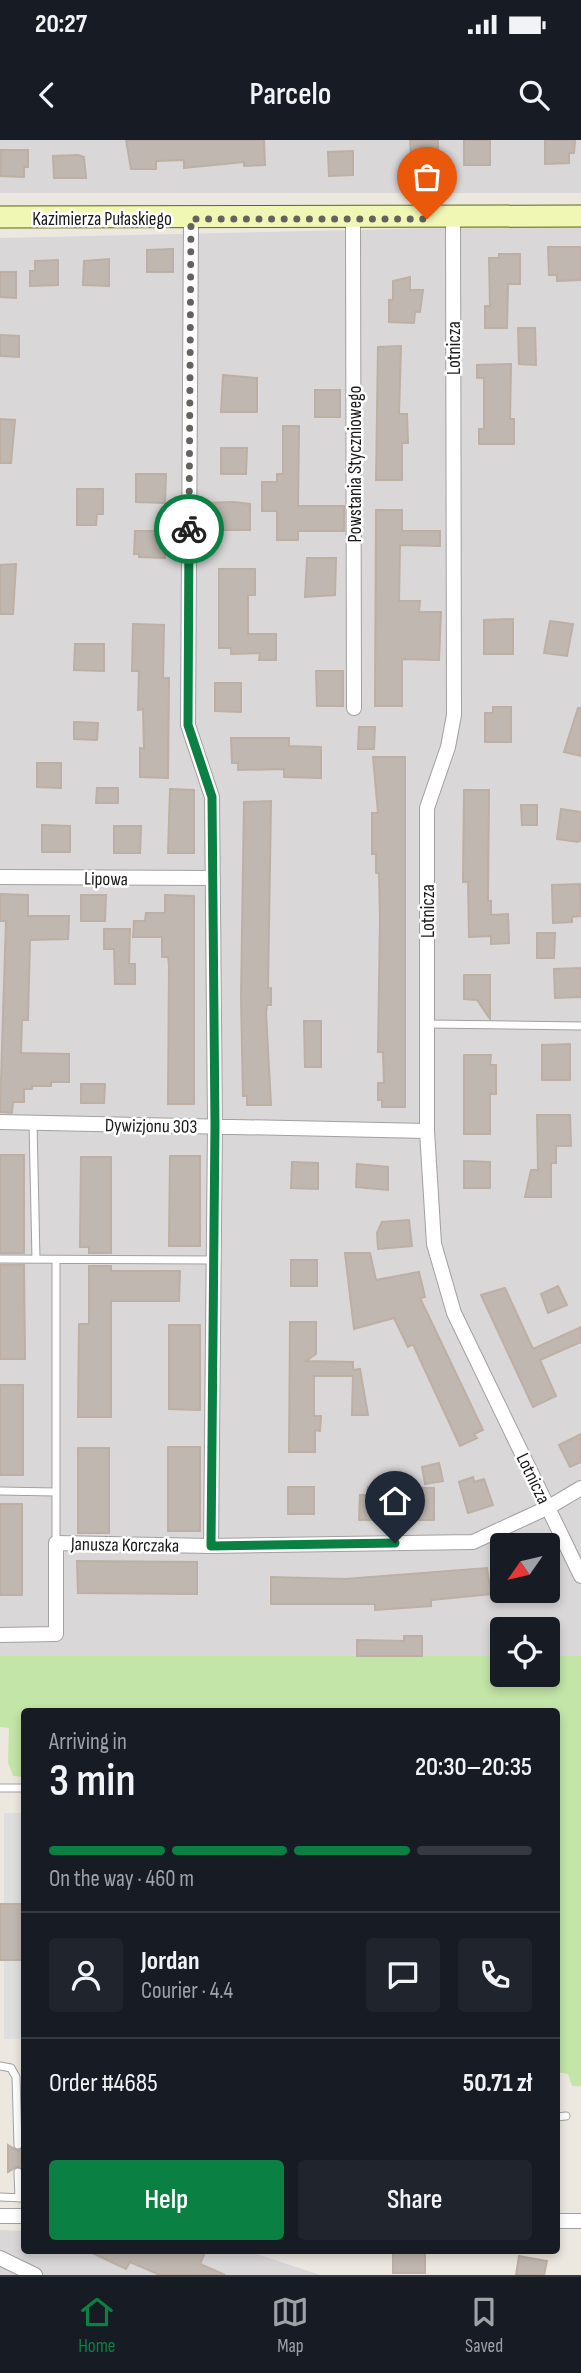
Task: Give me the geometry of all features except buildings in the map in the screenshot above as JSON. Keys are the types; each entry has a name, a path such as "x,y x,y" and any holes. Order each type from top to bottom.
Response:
{"main road":[{"name":"Kazimierza Pułaskiego","path":"0,217 453,219 581,216"}],"street":[{"path":"191,219 188,725 212,797 215,1125 211,1546"},
{"name":"Powstania Styczniowego","path":"353,219 354,708"},
{"name":"Lotnicza","path":"453,219 454,715 449,747 427,808 427,1131 433,1244 454,1313 581,1576"},
{"name":"Lipowa","path":"0,877 213,878"},
{"name":"Dywizjonu 303","path":"0,1122 427,1131"},
{"name":"Janusza Korczaka","path":"0,1635 56,1634 56,1543 211,1546 473,1542 549,1507 581,1488"},
{"path":"0,2216 21,2216"},
{"path":"560,2221 581,2221"},
{"path":"0,2258 35,2275"}],"lane":[{"path":"427,1024 581,1026"},
{"path":"33,1123 36,1259"},
{"path":"0,1258 214,1260"},
{"path":"56,1260 56,1543"},
{"path":"0,1491 55,1492"},
{"path":"0,1788 21,1788"},
{"path":"0,2066 11,2068 16,2077 18,2145"},
{"path":"560,2117 566,2116"},
{"path":"18,2172 21,2191"},
{"path":"0,2197 21,2197"}],"shaded area":[{"path":"0,140 581,140 581,193 0,193"},
{"path":"581,225 581,1656 560,1656 560,1617 490,1617 490,1656 0,1656 0,238"},
{"path":"4,1813 21,1813 21,1904 4,1904"},
{"path":"4,1960 21,1960 21,2039 4,2039"},
{"path":"0,2230 21,2231 21,2254 257,2254 320,2275 0,2275"}],"green space":[{"path":"0,1656 490,1656 490,1687 560,1687 560,1656 581,1656 581,2086 572,2086 568,2074 560,2073 560,1708 21,1708 21,1777 13,1776 8,1763 9,1728 0,1727"}],"way so far":[{"path":"189,529 191,219 427,219"}],"route":[{"path":"189,529 188,725 212,797 215,1125 211,1546 395,1543"}]}
